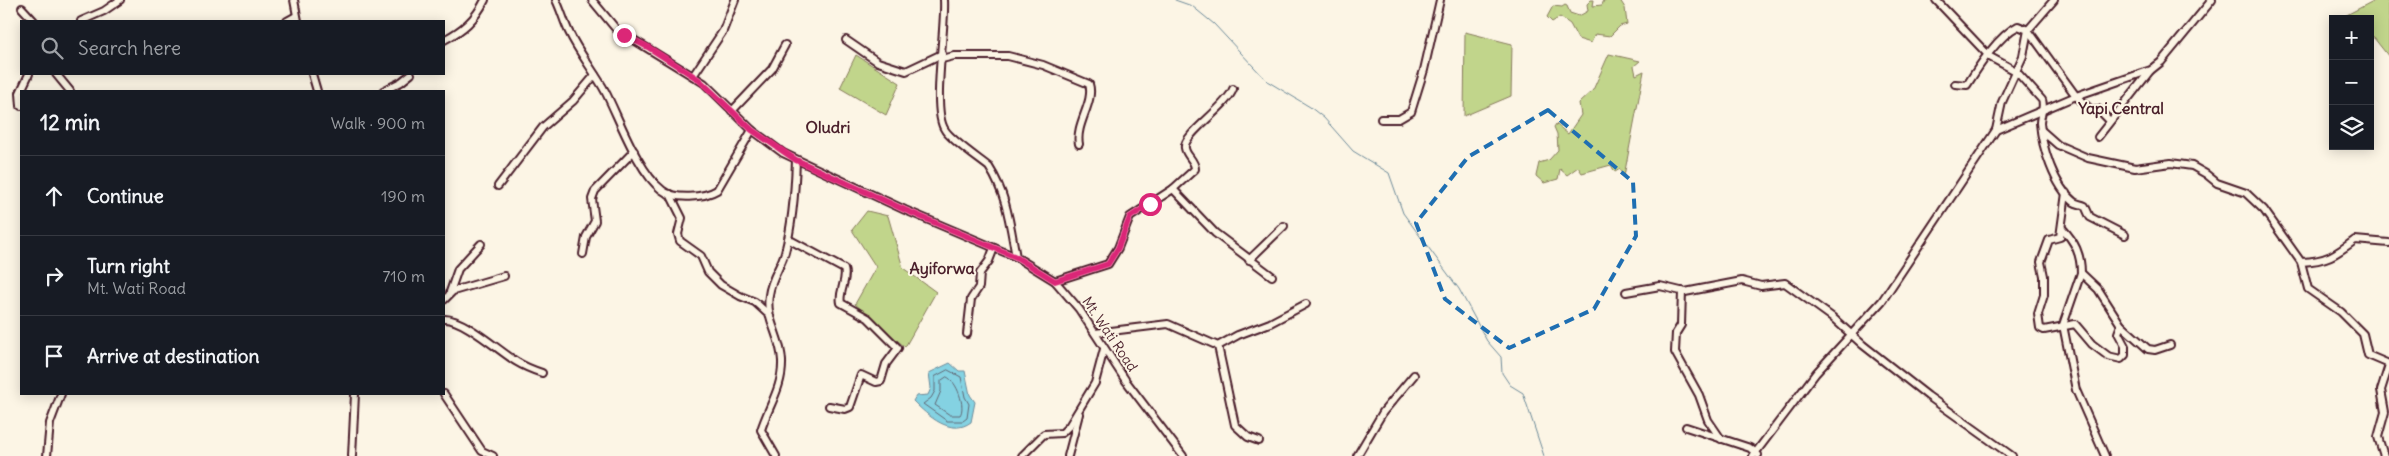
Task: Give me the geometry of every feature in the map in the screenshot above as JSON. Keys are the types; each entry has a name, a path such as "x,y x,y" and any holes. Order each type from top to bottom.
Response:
{"street":[{"path":"83,20 104,11 120,0"},
{"path":"294,0 297,18"},
{"path":"445,39 466,27 476,18 485,0"},
{"path":"556,0 569,31 595,75 634,151 658,186 670,194 682,218 678,234 680,241 700,256 708,272 721,285 755,302 768,313"},
{"name":"Mt. Wati Road","path":"592,0 616,29 694,76 752,130 796,160 905,210 1016,257 1055,281 1079,309 1104,348 1183,456"},
{"path":"694,76 723,31 735,0"},
{"path":"944,0 939,99 941,124 946,132 989,167 994,175 1005,198 1016,257"},
{"path":"1381,119 1398,119 1411,112 1424,70 1440,0"},
{"path":"1936,0 1989,56 2016,71 2042,100 2041,130 2049,164 2066,193 2075,203 2085,206 2090,217 2125,236"},
{"path":"1686,427 1756,454 1798,395 1892,288 1996,130 2002,102 2025,48 2028,30 2054,0"},
{"path":"2098,136 2151,70 2161,62 2212,0"},
{"path":"22,8 33,20"},
{"path":"1955,84 1967,85 1978,66 1989,56 2008,32 2018,26 2028,30 2076,96 2091,110 2098,109 2110,121"},
{"path":"846,40 878,62 906,71 942,57 1008,56 1043,65 1089,84 1088,100 1078,134 1079,144"},
{"path":"732,111 772,69 785,46"},
{"path":"1996,130 2076,96 2151,70"},
{"path":"21,90 29,75"},
{"path":"57,75 69,90"},
{"path":"312,75 317,90"},
{"path":"385,90 402,82 409,75"},
{"path":"498,186 537,134 573,101 595,75"},
{"path":"1055,281 1108,264 1118,248 1130,217 1173,189 1195,168 1185,148 1188,139 1218,111 1233,89"},
{"path":"670,194 708,195 717,190 752,130"},
{"path":"2041,130 2052,141 2065,149 2108,164 2135,168 2171,163 2200,169 2217,183 2251,196 2264,210 2301,262 2308,289 2341,312 2363,334 2368,356 2389,365 2381,390 2385,412 2378,437 2384,456"},
{"path":"583,254 586,237 595,222 593,195 634,151"},
{"path":"776,456 761,430 778,390 782,363 779,342 768,313 772,280 781,263 788,239 795,193 796,160"},
{"path":"1173,189 1215,233 1272,276"},
{"path":"2066,193 2061,214 2062,228 2060,237 2049,240 2042,258 2044,295 2038,316 2042,329 2075,324 2092,344 2108,356 2121,359 2126,356 2126,348 2118,333 2121,326"},
{"path":"1249,260 1284,226"},
{"path":"2062,228 2076,246 2080,256 2081,273 2063,325 2076,390 2105,456"},
{"path":"788,239 844,269 846,274 840,297 841,303 868,318 898,348 886,364 881,381 876,382 861,375 850,407 845,409 830,406"},
{"path":"2301,262 2316,262 2331,258 2355,240 2389,243"},
{"path":"445,299 450,292 458,270 481,244"},
{"path":"967,334 971,299 979,287 980,273 989,261 994,248"},
{"path":"2081,273 2098,289 2121,326 2149,350 2170,345"},
{"path":"450,292 504,276"},
{"path":"1626,292 1660,286 1682,291 1742,281 1761,286 1785,283 1832,317 1928,396 2012,456"},
{"path":"1682,291 1681,325 1676,333 1675,352 1697,390 1708,420 1721,439"},
{"path":"1218,346 1238,335 1270,323 1306,304"},
{"path":"445,319 462,323 469,330 516,362 542,373"},
{"path":"1095,333 1168,324 1218,346"},
{"path":"1218,346 1235,425 1248,437 1259,441"},
{"path":"1022,456 1044,434 1065,431 1080,410 1099,374 1104,348"},
{"path":"1357,456 1384,412 1414,375"},
{"path":"47,456 50,423 61,395"},
{"path":"352,456 356,395"},
{"path":"445,395 482,451 493,456"},
{"path":"1068,456 1080,410"}],"highlighted area":[{"path":"1548,110 1633,182 1636,236 1594,309 1509,348 1445,299 1416,223 1468,157"}],"green space":[{"path":"1594,0 1593,6 1602,5 1604,0 1620,0 1625,8 1627,24 1620,26 1610,36 1595,34 1591,43 1578,39 1570,24 1560,17 1552,22 1547,17 1553,6 1562,7 1565,5 1570,13 1579,16 1588,11 1587,4"},
{"path":"2375,0 2389,0 2389,57 2374,38 2374,15 2347,15"},
{"path":"1465,32 1512,44 1511,96 1464,116"},
{"path":"1609,54 1640,61 1634,66 1636,75 1644,71 1624,176 1620,169 1615,172 1611,165 1582,173 1578,167 1567,175 1560,169 1558,179 1544,183 1536,176 1539,163 1549,160 1558,150 1557,134 1554,127 1556,124 1568,134 1581,115 1579,103 1593,90"},
{"path":"856,55 900,83 886,115 840,88"},
{"path":"867,211 888,216 903,268 936,292 905,347 855,304 876,267 852,230"}],"water":[{"path":"950,363 959,371 965,371 970,395 975,402 971,422 963,426 948,426 940,423 913,401 916,396 928,395 931,388 929,373"}],"waterway":[{"path":"1175,0 1192,6 1214,24 1267,81 1310,107 1324,118 1353,151 1389,173 1403,213 1459,289 1487,341 1501,357 1502,373 1510,385 1523,393 1544,456"}],"district":[{"name":"Yapi Central","path":"2121,108"},
{"name":"Oludri","path":"828,127"},
{"name":"Ayiforwa","path":"942,268"}],"route":[{"path":"624,35 648,47 698,79 752,130 783,153 905,210 1016,257 1055,281 1101,268 1108,264 1118,248 1130,217 1150,204"}]}
